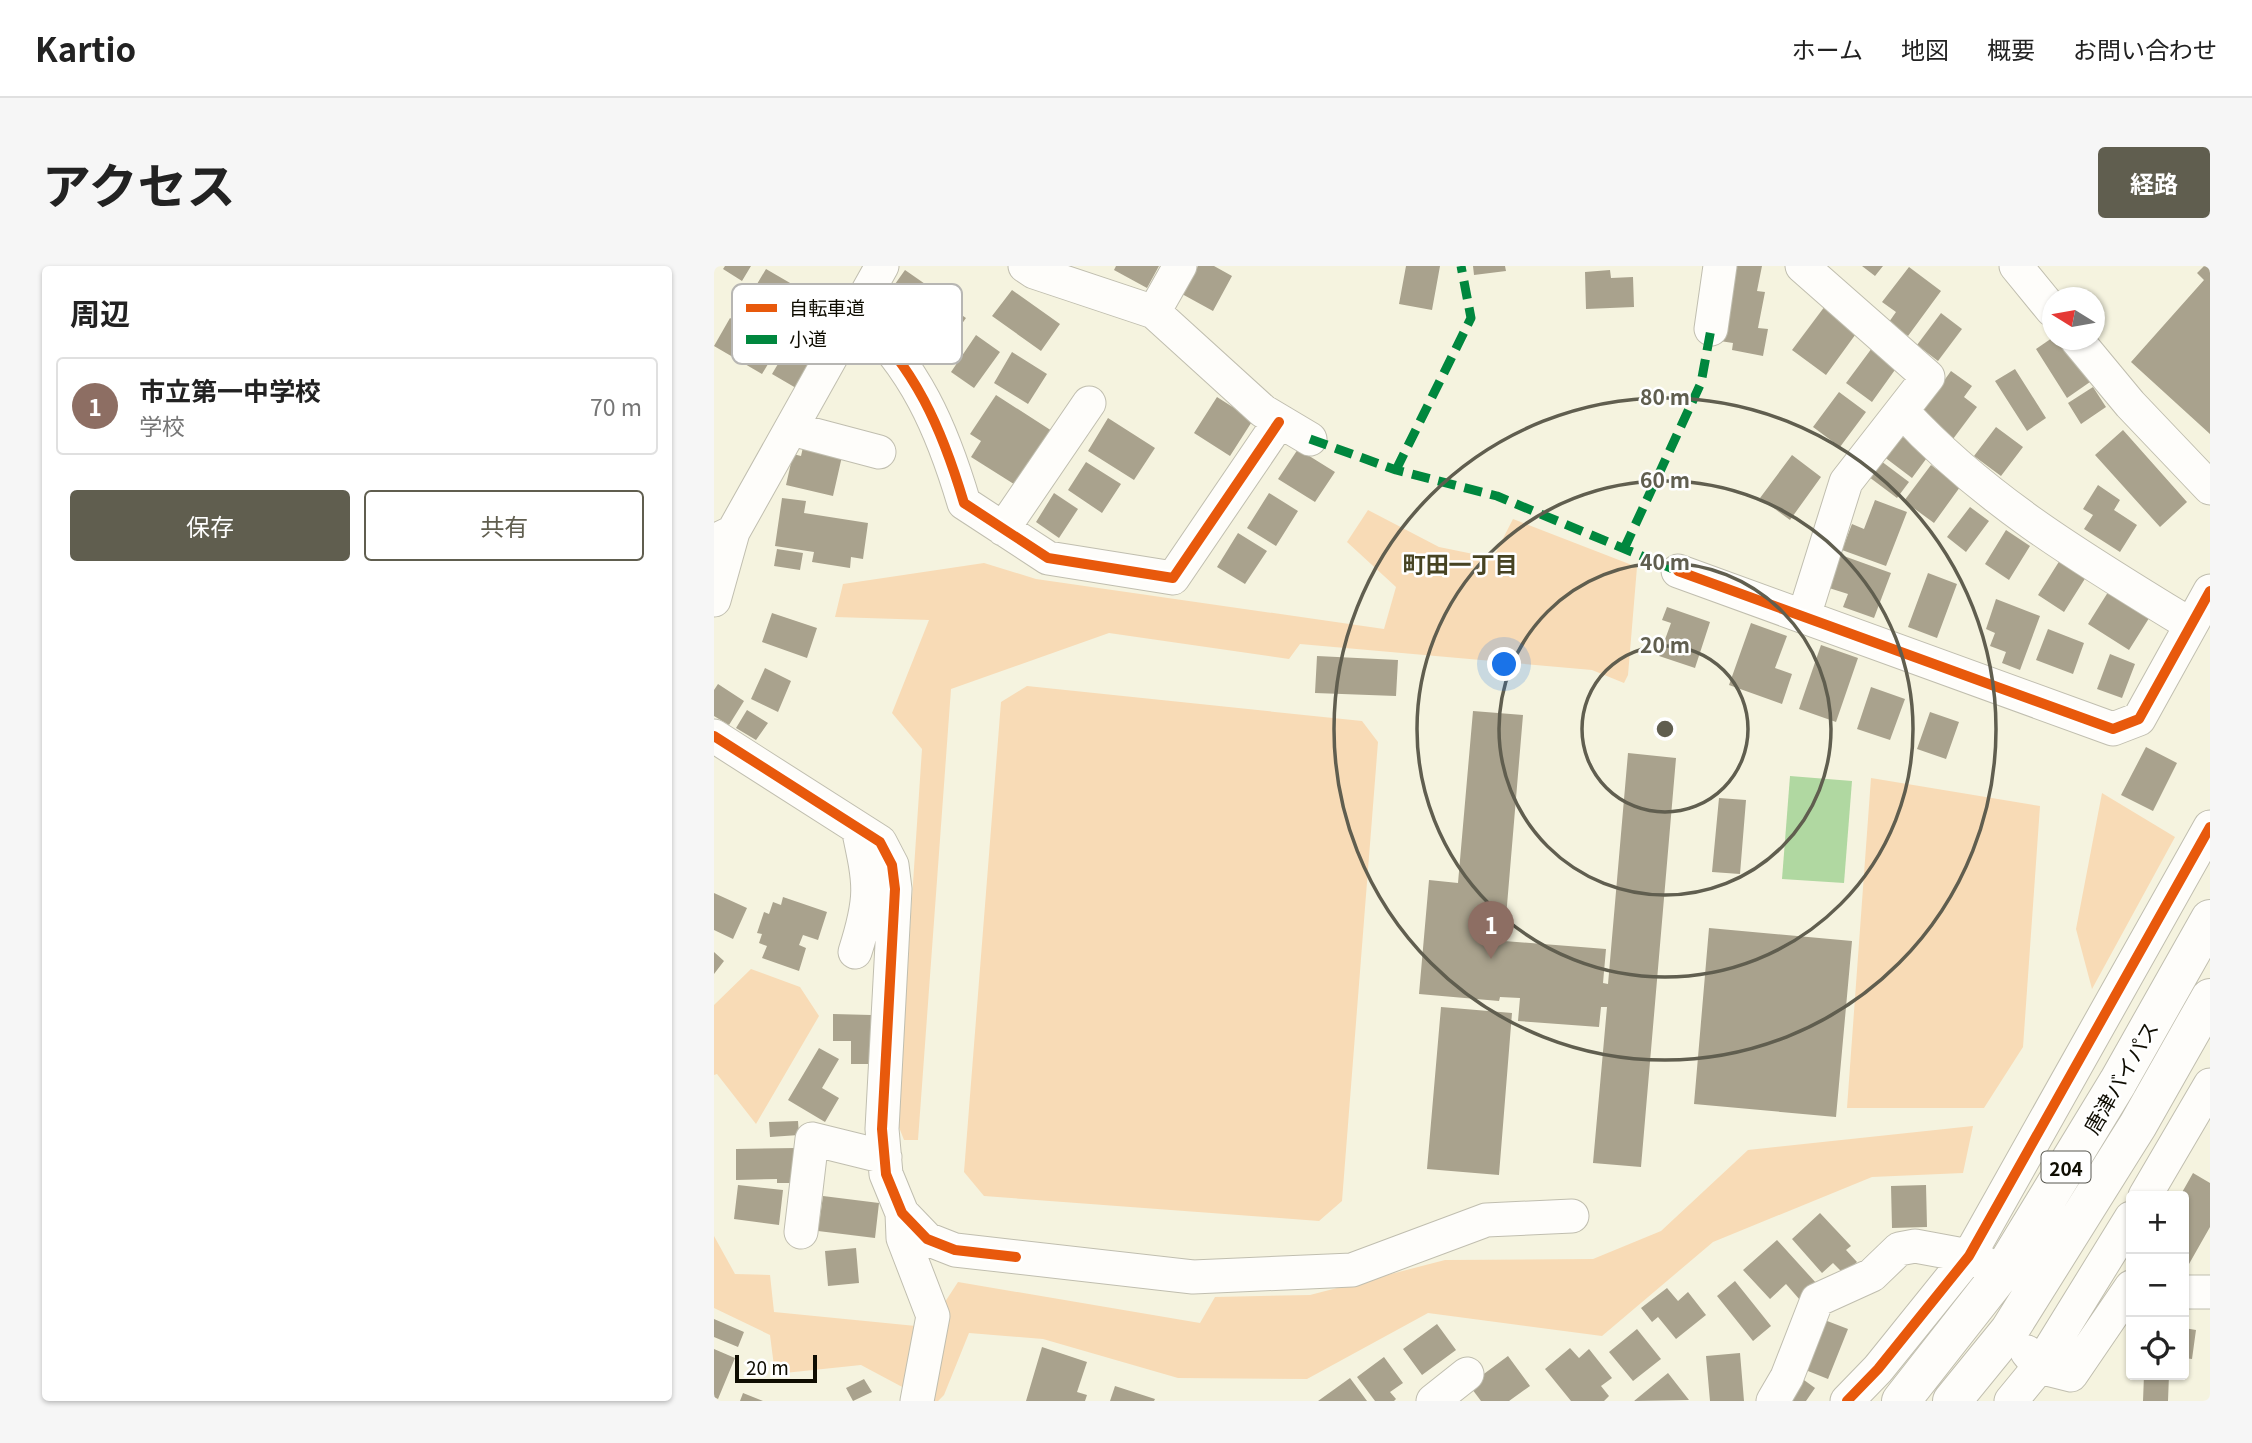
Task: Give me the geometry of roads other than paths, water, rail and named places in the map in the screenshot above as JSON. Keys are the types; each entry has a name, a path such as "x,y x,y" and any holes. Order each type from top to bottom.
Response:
{"highway":[{"name":"唐津バイパス","path":"1901,1401 2003,1271 2118,1082 2210,919"},
{"name":"唐津バイパス","path":"1952,1401 2009,1331 2138,1125 2210,998"}],"street":[{"path":"873,284 882,266"},
{"path":"1154,312 1180,266"},
{"path":"1711,330 1720,266"},
{"path":"1802,266 1928,377 1846,482 1804,616"},
{"path":"2016,266 2042,297"},
{"path":"1032,268 1154,312 1217,371 1279,422 1310,439"},
{"path":"2085,350 2130,404 2210,488"},
{"path":"714,600 724,537 792,429 829,364"},
{"path":"903,364 947,446 964,503 1048,558 1173,578 1279,422"},
{"path":"1003,529 1089,403"},
{"path":"1903,412 1941,454 1992,496 2081,558 2191,625"},
{"path":"792,429 879,452"},
{"path":"1678,571 2113,729 2139,719 2210,591"},
{"path":"714,736 880,842 892,865 895,889 882,1129 886,1174 902,1213 904,1238 933,1316 916,1401"},
{"path":"1847,1401 1878,1369 1969,1256 2210,827"},
{"path":"855,952 867,914 870,883 858,828"},
{"path":"2148,1191 2210,1085"},
{"path":"801,1232 812,1139 885,1157"},
{"path":"902,1213 927,1239 955,1250 1193,1277 1352,1270 1486,1220 1572,1216"},
{"path":"2011,1401 2039,1367 2126,1226"},
{"path":"1773,1401 1787,1377 1817,1300 1872,1275 1899,1249 1915,1246 1969,1256 2003,1271"},
{"path":"2189,1292 2210,1292"},
{"path":"2009,1331 2039,1367 2071,1375 2126,1294"},
{"path":"1433,1401 1467,1374"}],"place":[{"name":"市立第一中学校","path":"1491,959"}],"district":[{"name":"町田一丁目","path":"1460,563"}]}
